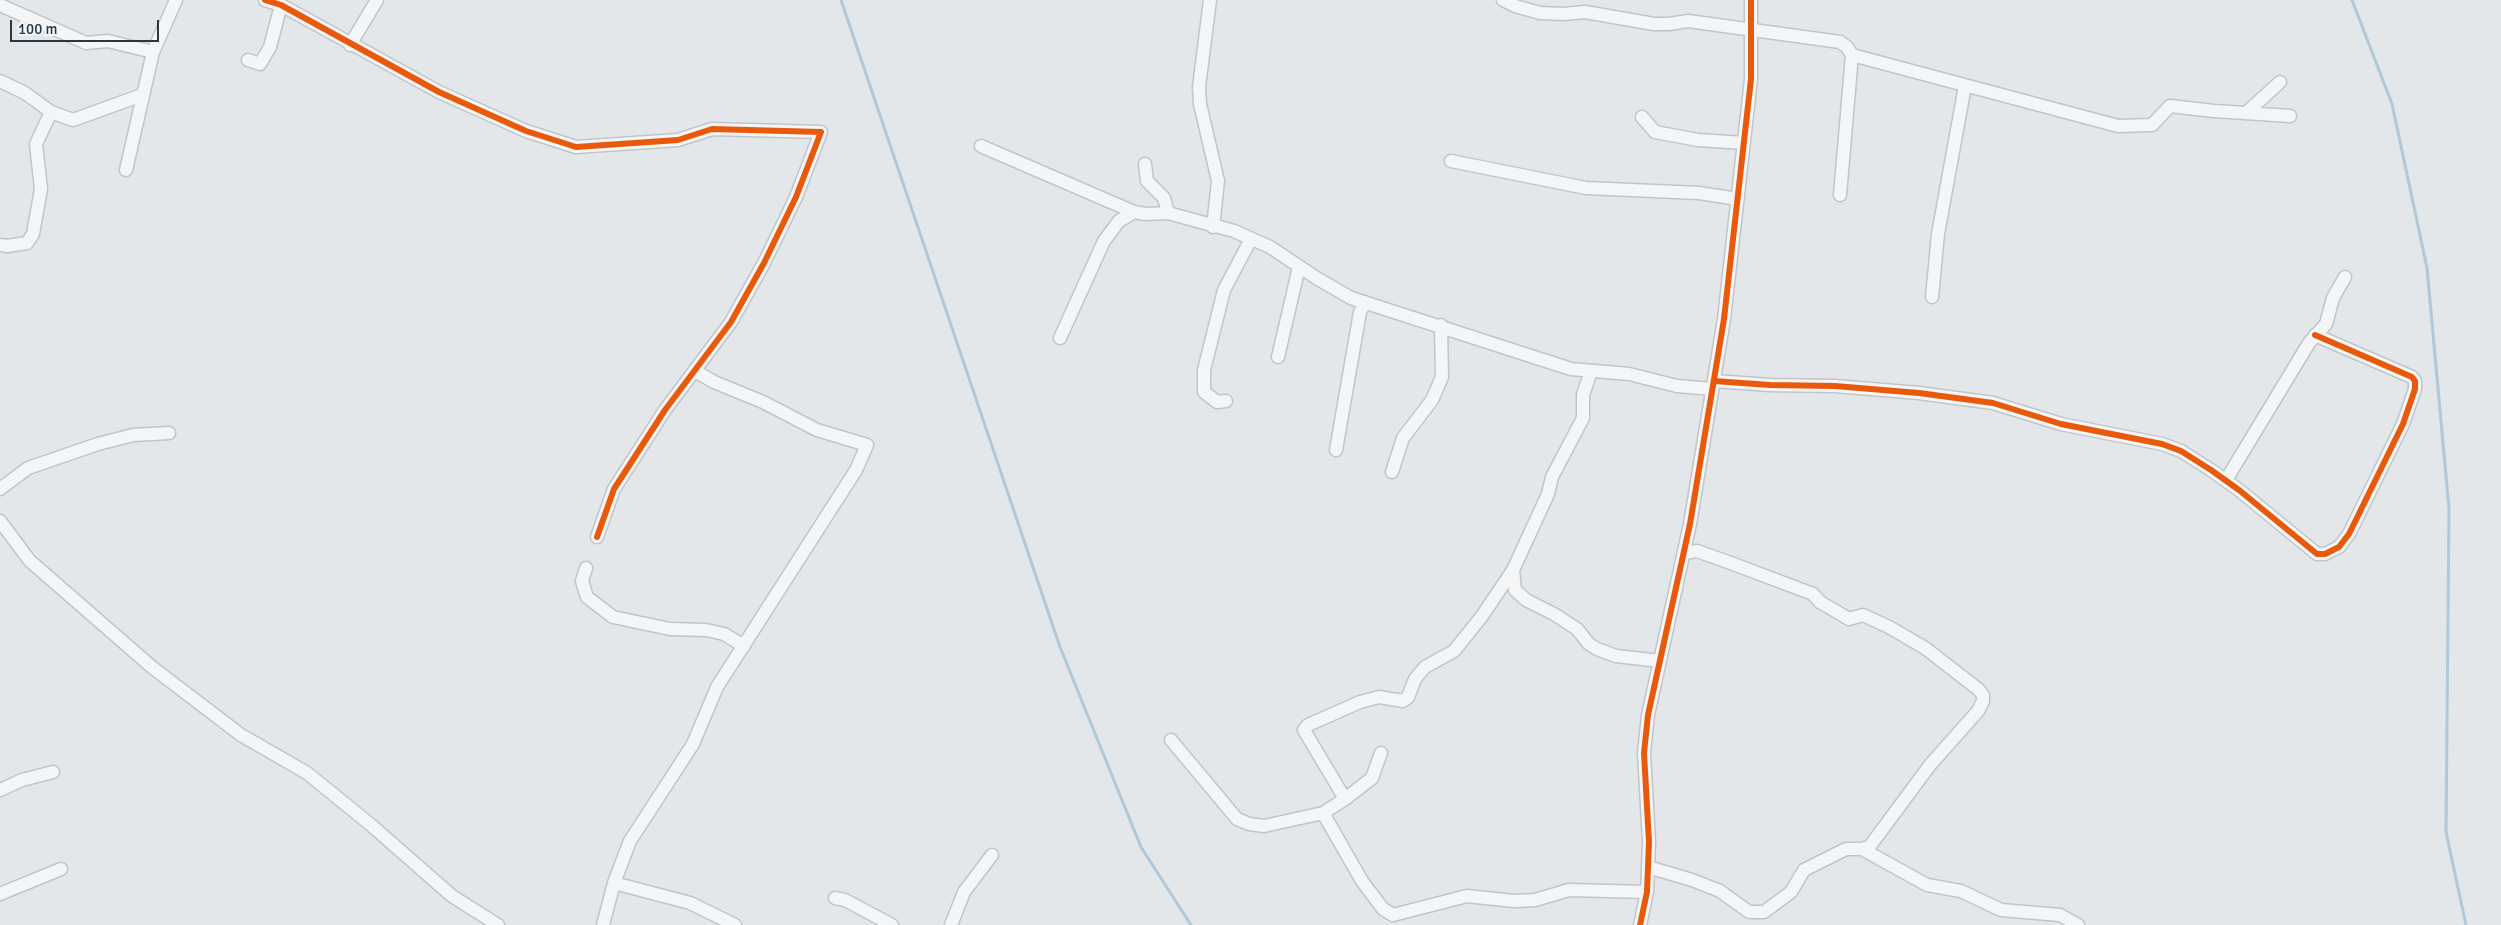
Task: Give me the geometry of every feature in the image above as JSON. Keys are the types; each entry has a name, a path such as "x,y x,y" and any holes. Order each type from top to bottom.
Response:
{"street":[{"path":"126,170 153,52 176,0"},
{"path":"265,0 281,5 350,45 439,92 526,132 576,147 678,140 712,129 821,132 796,197 764,262 731,322 665,410 614,489 597,537"},
{"path":"350,45 377,0"},
{"path":"1210,0 1199,87 1200,104 1218,181 1213,227"},
{"path":"1503,0 1515,6 1540,13 1563,14 1585,12 1654,24 1688,21 1840,42 1847,47 1852,55 1840,196"},
{"path":"1640,925 1647,892 1649,842 1644,753 1648,714 1684,553 1724,319 1751,79 1751,0"},
{"path":"0,5 86,43 108,41 153,52"},
{"path":"248,60 260,64 270,47 281,5"},
{"path":"1852,55 2118,126 2152,125 2170,106 2290,116"},
{"path":"0,81 25,92 51,112 73,120 142,95"},
{"path":"2246,113 2280,82"},
{"path":"1932,297 1938,234 1965,86"},
{"path":"0,245 7,246 27,243 33,234 41,189 36,144 51,112"},
{"path":"1642,117 1655,132 1698,140 1744,143"},
{"path":"981,146 1134,212 1145,214 1168,213 1213,227 1234,231 1270,247 1299,267 1352,298 1441,325 1571,369 1628,374 1677,386 1770,385 1844,387 1920,393 1993,403 2062,424 2162,444 2181,451 2226,480 2317,554 2332,551 2339,547 2349,534 2403,424 2415,389 2412,377 2315,335"},
{"path":"1451,161 1586,188 1699,193 1738,199"},
{"path":"1145,164 1147,181 1164,198 1168,213"},
{"path":"1060,338 1104,242 1119,222 1134,212"},
{"path":"1226,401 1217,402 1204,392 1204,370 1224,290 1251,239"},
{"path":"1278,357 1299,267"},
{"path":"2226,480 2315,335 2326,324 2333,298 2345,277"},
{"path":"1336,450 1360,312 1365,302"},
{"path":"1392,472 1403,438 1427,407 1442,377 1441,325"},
{"path":"603,925 614,883 630,841 693,744 717,687 856,470 866,445 817,430 763,402 714,382 695,371"},
{"path":"1344,799 1304,730 1308,725 1360,702 1378,697 1403,701 1408,697 1415,679 1425,667 1454,651 1482,616 1513,570 1548,494 1552,477 1583,418 1583,395 1591,371"},
{"path":"0,489 28,468 98,444 133,435 169,433"},
{"path":"0,521 30,561 153,668 241,735 307,773 371,825 452,896 498,925"},
{"path":"1648,867 1692,880 1720,892 1749,912 1764,912 1791,892 1804,870 1846,849 1862,849 1870,846 1930,766 1978,711 1983,700 1983,695 1978,689 1925,648 1889,627 1863,615 1849,619 1820,602 1814,594 1728,562 1697,551 1684,553"},
{"path":"586,568 582,581 587,597 613,617 670,629 706,630 724,634 744,646"},
{"path":"1513,570 1515,590 1520,596 1577,629 1589,644 1616,656 1660,661"},
{"path":"1171,740 1237,820 1264,826 1323,813 1372,778 1381,754"},
{"path":"0,790 22,780 53,772"},
{"path":"1323,813 1362,881 1383,909 1393,915 1466,896 1535,900 1568,890 1647,892"},
{"path":"1862,849 1926,885 1961,891 2001,910 2060,915 2078,925"},
{"path":"951,925 964,892 992,855"},
{"path":"0,894 61,869"},
{"path":"614,883 690,903 735,925"},
{"path":"835,898 845,900 892,925"}],"waterway":[{"path":"841,0 1060,647 1141,847 1191,925"},
{"path":"2352,0 2392,104 2427,268 2449,509 2446,832 2466,925"}],"cycle path":[{"path":"265,0 281,5 439,92 526,131 576,147 678,140 712,129 821,132 796,197 764,263 731,322 665,410 614,489 597,537"},
{"path":"1640,925 1647,892 1649,842 1644,753 1648,715 1690,524 1724,319 1751,79 1751,0"},
{"path":"1714,381 1770,385 1835,386 1919,393 1993,403 2061,424 2162,444 2181,451 2211,470 2239,490 2317,554 2325,554 2339,547 2349,534 2403,424 2415,389 2415,381 2412,377 2315,335"}]}
